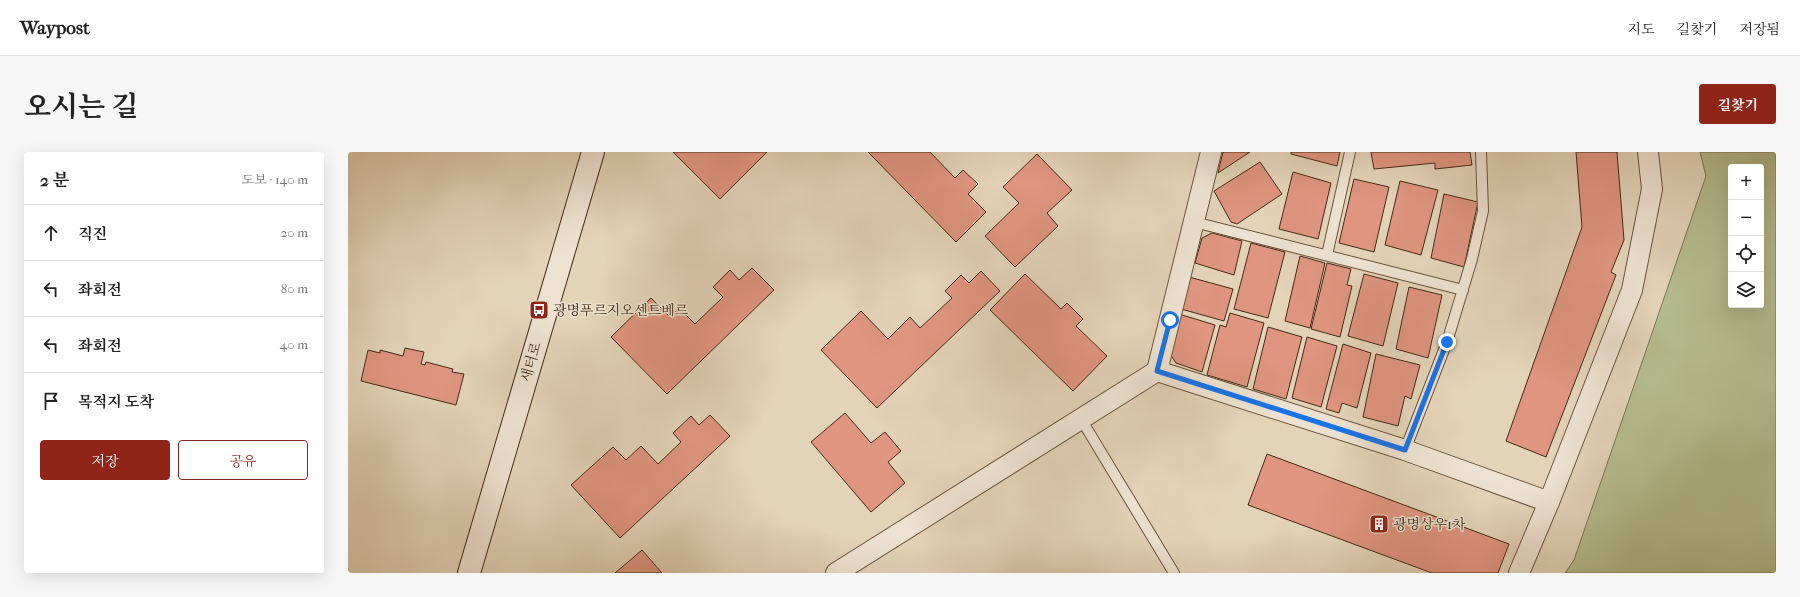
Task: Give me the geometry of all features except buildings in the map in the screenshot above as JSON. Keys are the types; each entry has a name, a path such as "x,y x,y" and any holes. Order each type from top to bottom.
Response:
{"street":[{"name":"새터로","path":"469,573 593,152"},
{"path":"836,573 1157,371 1211,152"},
{"path":"1519,573 1549,502 1632,290 1652,189 1648,152"},
{"path":"1157,371 1405,450 1549,502"}],"lane":[{"path":"1327,256 1350,152"},
{"path":"1405,450 1447,342 1463,290 1483,210 1481,152"},
{"path":"1194,222 1463,290"},
{"path":"1081,419 1174,573"}],"green space":[{"path":"1700,152 1776,152 1776,573 1565,573 1574,560 1706,176"}],"place":[{"name":"광명푸르지오센트베르","path":"539,310"},
{"name":"광명상우1차","path":"1379,524"}],"route":[{"path":"1170,320 1157,371 1405,450 1447,342"}]}
